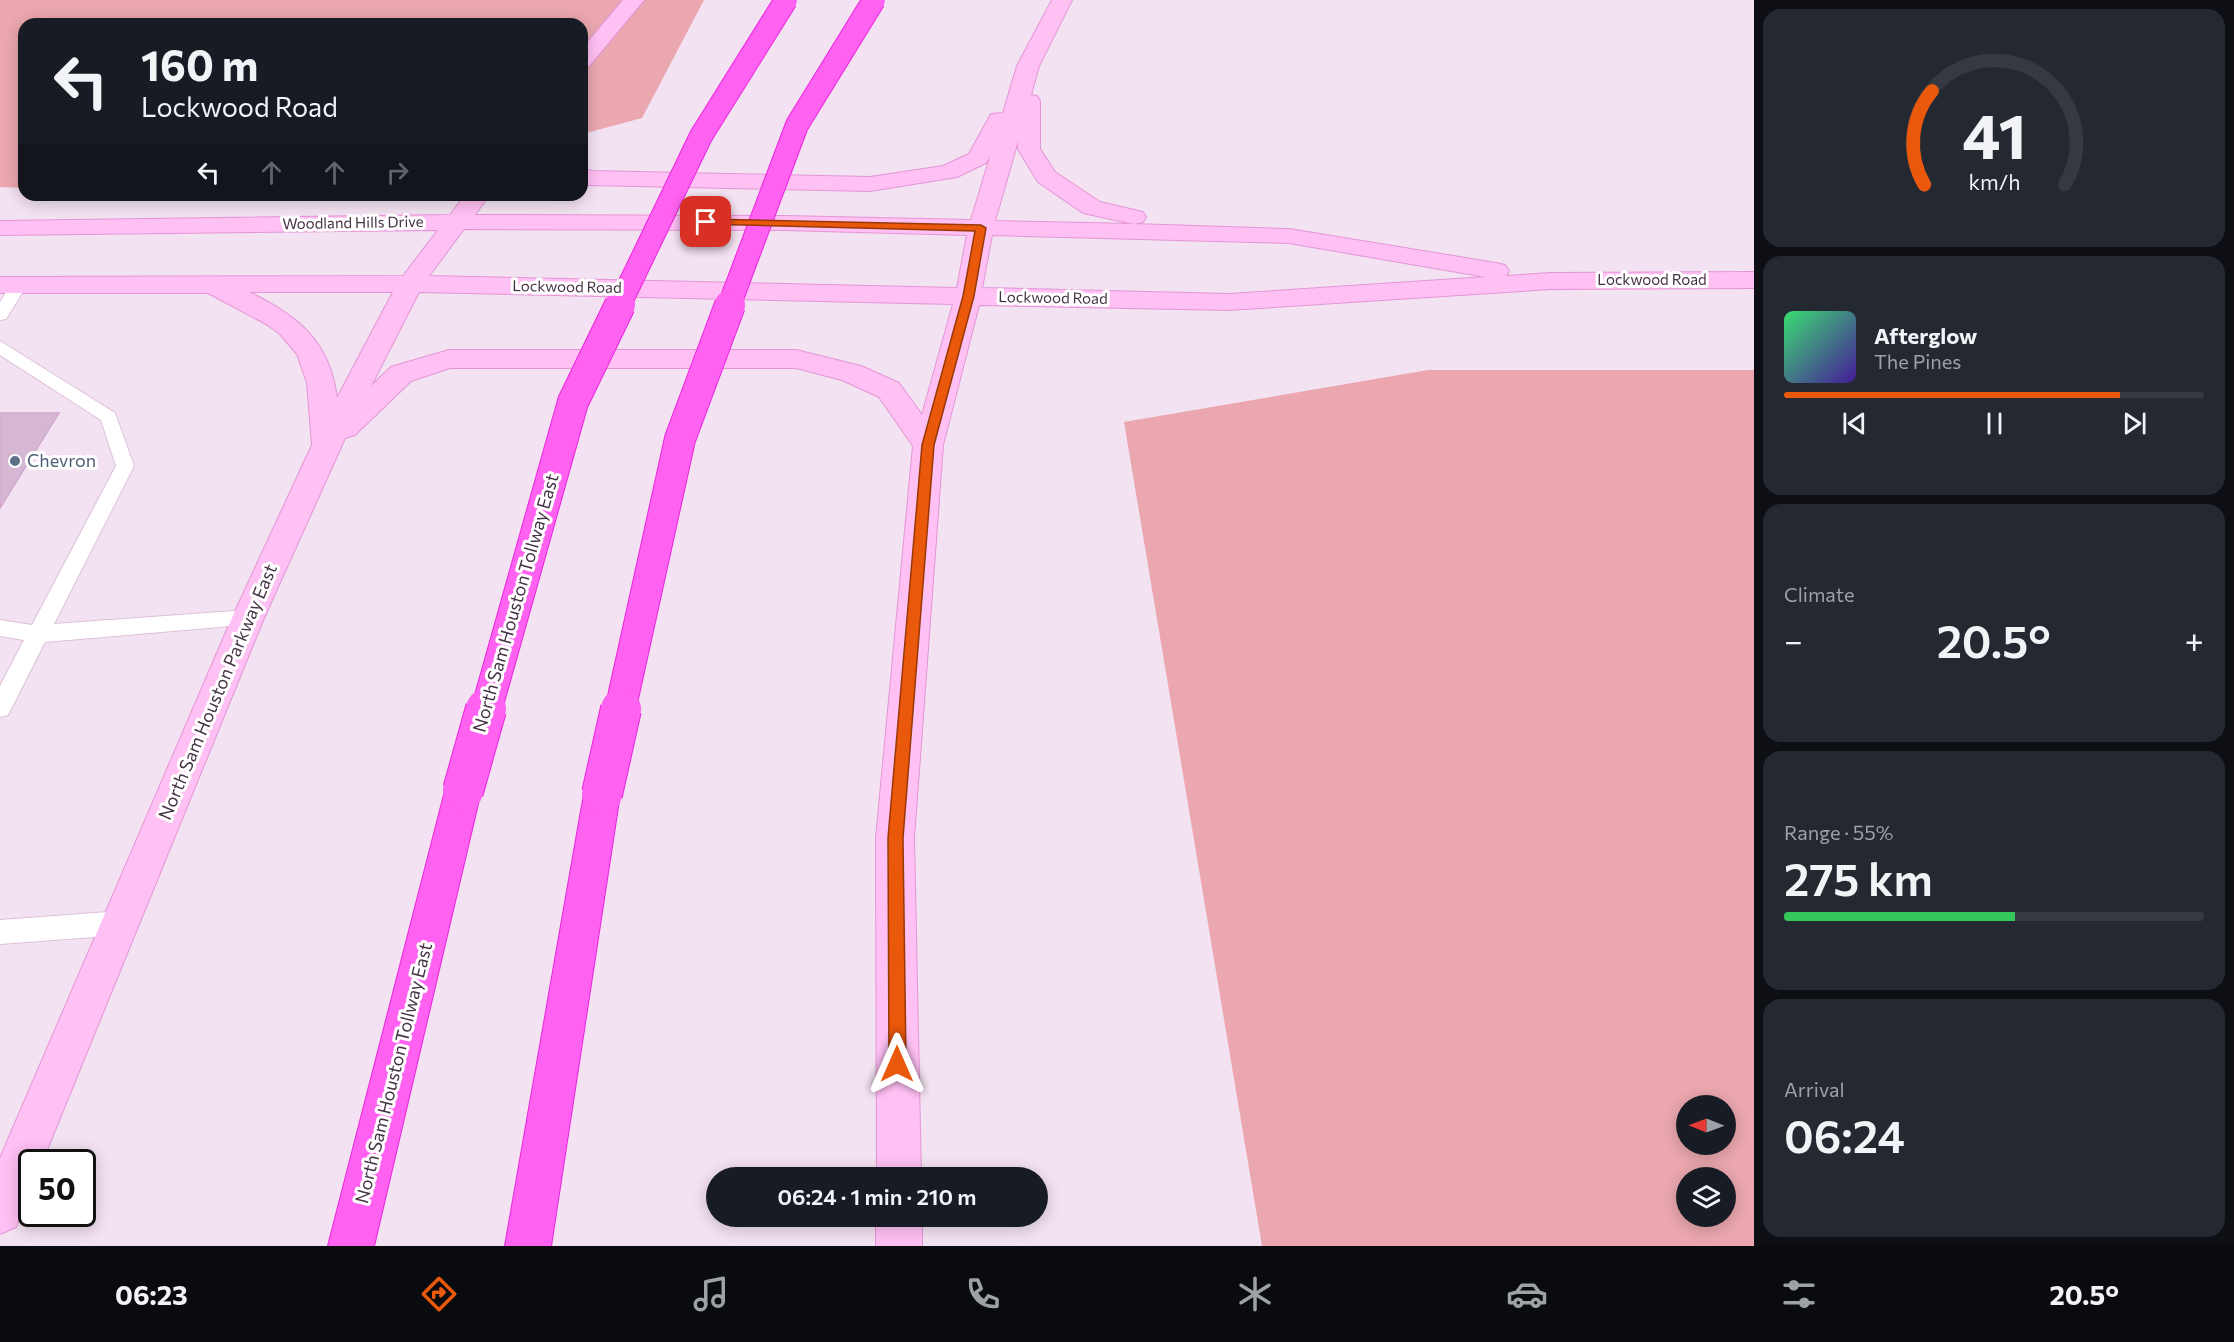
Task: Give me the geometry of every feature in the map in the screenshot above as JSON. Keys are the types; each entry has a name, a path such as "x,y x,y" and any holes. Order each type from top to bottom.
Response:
{"highway":[{"name":"North Sam Houston Tollway East","path":"351,1246 463,791 573,402 701,136 786,0"},
{"path":"528,1246 602,794 680,439 797,125 874,0"}],"main road":[{"path":"588,55 634,0"},
{"path":"588,178 870,184 949,172 978,158 1029,66 1062,0"},
{"path":"899,1167 896,838 928,445 968,296 981,228 1029,66"},
{"path":"1029,66 1029,149 1046,177 1092,208 1212,234"},
{"name":"Woodland Hills Drive","path":"0,228 97,228 466,208 706,222"},
{"name":"North Sam Houston Parkway East","path":"0,1210 248,618 327,445 410,284 466,208"},
{"name":"Lockwood Road","path":"706,222 1289,236 1551,280"},
{"name":"Lockwood Road","path":"410,284 1229,302 1551,280 1754,280"},
{"path":"10,285 410,284"},
{"path":"212,285 277,318 306,344 318,367 327,445"},
{"path":"327,445 401,374 448,358 796,358 852,373 889,390 928,445"},
{"path":"899,1227 899,1246"}],"lane":[{"path":"0,315 10,285"},
{"path":"0,347 109,417 125,466 0,708"},
{"path":"0,628 39,634 248,618"},
{"path":"0,932 121,922"}],"shaded area":[{"path":"0,0 704,0 642,118 588,132 588,18 18,18 18,188 0,187"},
{"path":"1428,370 1754,370 1754,1246 1262,1246 1124,422"}],"building":[{"name":"Chevron","path":"0,413 59,413 0,508"}],"place":[{"name":"Chevron","path":"15,461"}],"route":[{"path":"706,222 981,228 968,296 928,445 896,838 897,1064"}]}
